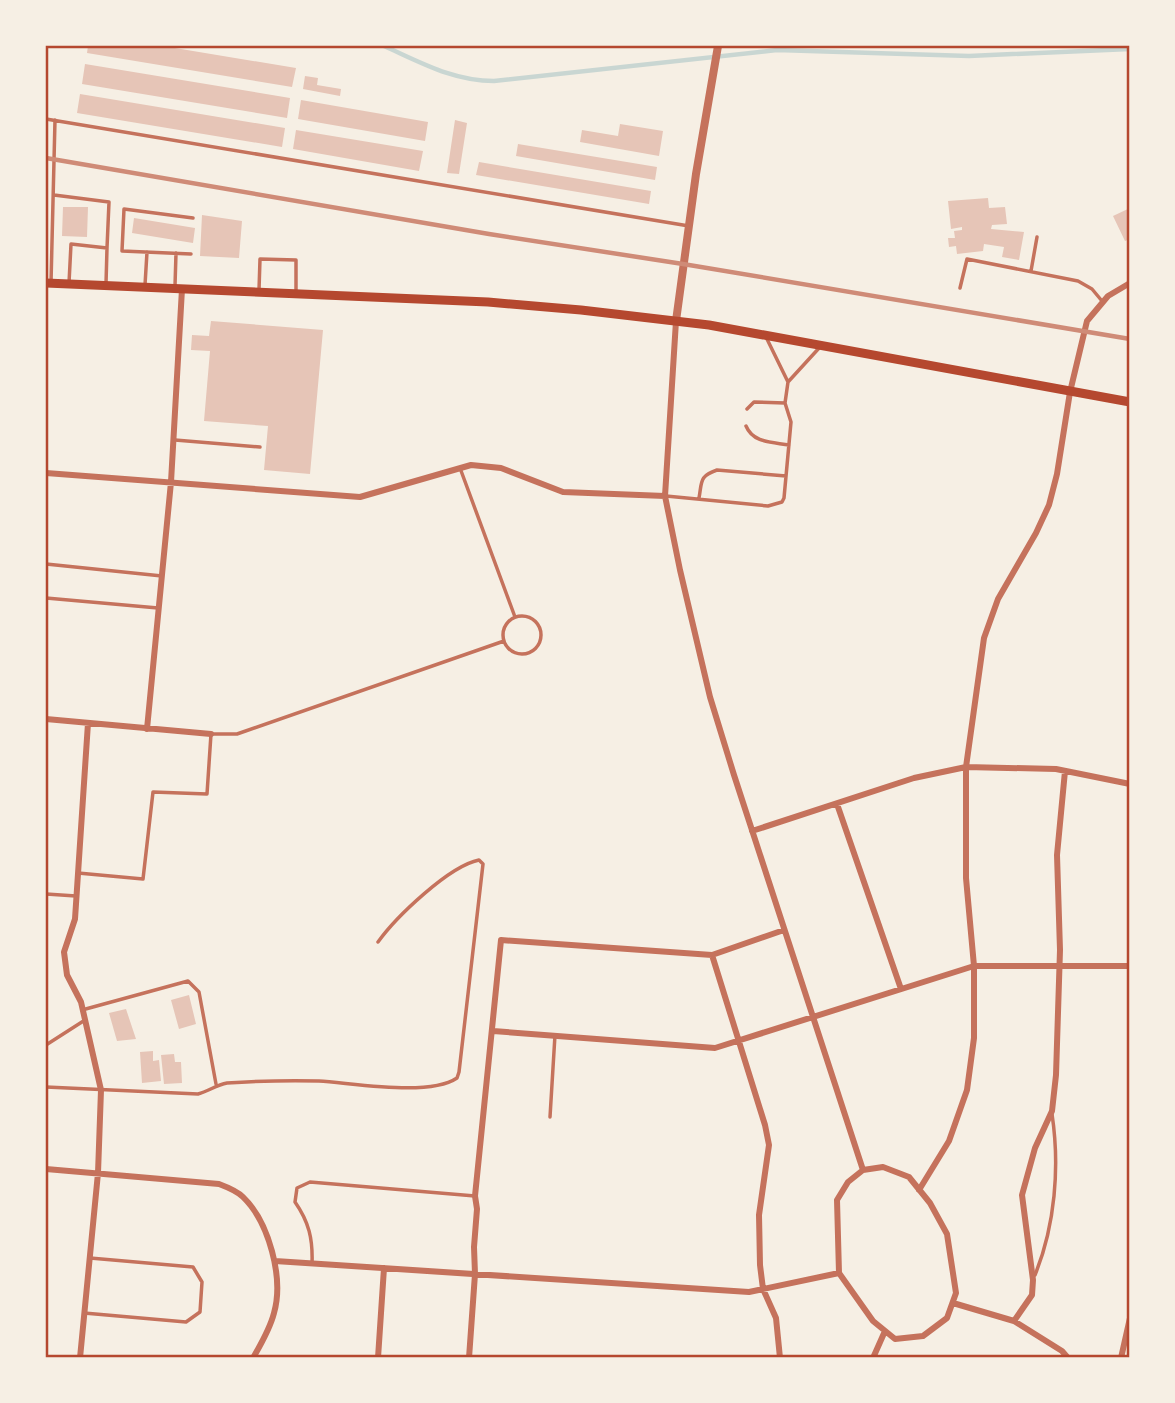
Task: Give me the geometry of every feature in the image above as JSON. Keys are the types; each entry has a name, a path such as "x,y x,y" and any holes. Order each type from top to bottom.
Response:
{"main road":[{"path":"48,283 488,302 676,321 1129,402"}],"street":[{"path":"718,46 676,321 665,496 710,697 863,1170"},
{"path":"919,1190 949,1141 967,1090 974,1038 974,966 966,878 966,767 989,621 1002,589 1036,533 1049,505 1083,331 1102,301 1129,283"},
{"path":"147,729 172,482 178,289"},
{"path":"46,473 360,497 471,465 501,468 563,492 665,496"},
{"path":"46,719 211,734"},
{"path":"80,1357 98,1172 101,1090 85,1020 67,975 64,952 75,919 88,723"},
{"path":"752,831 914,778 966,767 1065,771 1129,784"},
{"path":"1014,1321 1032,1295 1022,1195 1035,1148 1052,1111 1056,1075 1060,911 1056,855 1065,771"},
{"path":"837,804 901,989"},
{"path":"469,1357 475,1274 475,1196 494,1031 501,940 712,955 784,930"},
{"path":"712,955 769,1145 759,1215 764,1289 776,1318 780,1357"},
{"path":"494,1031 715,1048 974,966 1129,966"},
{"path":"883,1167 909,1177 919,1190 947,1234 956,1293 947,1318 923,1336 895,1339 873,1321 839,1273 837,1200 848,1182 863,1170 883,1167"},
{"path":"46,1169 219,1184 241,1195 260,1217 275,1261 275,1312 253,1357"},
{"path":"275,1261 749,1292 839,1273"},
{"path":"378,1357 384,1268"},
{"path":"953,1303 1014,1321 1068,1357"},
{"path":"1121,1357 1129,1318"},
{"path":"873,1357 885,1331"}],"lane":[{"path":"46,119 689,226"},
{"path":"48,283 54,195 55,120"},
{"path":"54,195 109,202 106,286"},
{"path":"191,254 122,251 124,209 193,218"},
{"path":"1031,271 1037,237"},
{"path":"69,284 71,244 107,248"},
{"path":"145,287 147,252"},
{"path":"176,253 178,289"},
{"path":"258,292 260,259 296,260 296,294"},
{"path":"960,288 967,259 1078,281 1092,289 1102,301"},
{"path":"665,496 776,505 785,498 791,422 785,403 788,382 765,335"},
{"path":"788,382 821,346"},
{"path":"747,409 754,402 785,403"},
{"path":"746,426 749,433 757,439 789,445"},
{"path":"174,440 260,447"},
{"path":"460,468 514,617"},
{"path":"699,498 702,478 717,470 786,476"},
{"path":"46,565 162,576"},
{"path":"46,598 159,608"},
{"path":"527,616 533,619 540,629 540,641 532,651 520,654 509,649 504,641 505,626 514,617 527,616"},
{"path":"78,873 143,879 153,792 207,794 211,734 237,734 504,641"},
{"path":"46,1087 198,1094 216,1085 281,1080 416,1087 442,1085 457,1078 484,864 479,860 468,863 427,892 398,917 379,942"},
{"path":"46,894 76,896"},
{"path":"82,1010 188,981 199,992 216,1085"},
{"path":"46,1045 85,1020"},
{"path":"550,1117 555,1035"},
{"path":"1032,1280 1046,1247 1053,1200 1056,1143 1052,1111"},
{"path":"312,1264 313,1245 307,1219 295,1202 297,1188 310,1182 475,1196"},
{"path":"84,1313 186,1322 200,1312 202,1282 193,1267 90,1258"}],"building":[{"path":"88,46 163,46 296,68 292,87 87,53"},
{"path":"85,64 290,98 287,118 82,84"},
{"path":"305,76 318,78 317,85 341,89 340,96 303,89"},
{"path":"80,94 285,128 282,147 77,113"},
{"path":"301,100 428,122 425,141 298,119"},
{"path":"455,120 467,123 459,174 447,173"},
{"path":"620,124 663,131 659,156 580,142 582,130 618,136"},
{"path":"296,130 423,151 419,171 293,149"},
{"path":"518,144 657,167 655,180 516,156"},
{"path":"479,162 651,191 649,204 476,175"},
{"path":"988,198 989,208 1005,207 1007,224 992,225 991,229 1024,232 1019,260 1002,257 1004,247 984,244 983,251 957,254 956,246 949,247 948,238 955,238 954,231 962,230 962,227 951,229 948,201"},
{"path":"63,207 88,207 87,237 62,236"},
{"path":"1130,208 1130,239 1125,241 1113,216"},
{"path":"202,215 242,221 239,258 200,256"},
{"path":"134,218 195,228 193,243 132,233"},
{"path":"211,321 323,330 310,474 264,470 268,426 204,421 210,351 191,350 192,335 209,336"},
{"path":"189,995 196,1024 179,1029 171,1000"},
{"path":"126,1009 136,1039 117,1041 109,1013"},
{"path":"153,1051 153,1061 159,1060 161,1081 142,1083 140,1052"},
{"path":"174,1054 175,1062 181,1062 182,1083 164,1084 161,1055"}],"waterway":[{"path":"384,46 451,74 494,81 777,50 969,56 1130,49"}],"railway":[{"path":"46,158 1130,339"}]}
